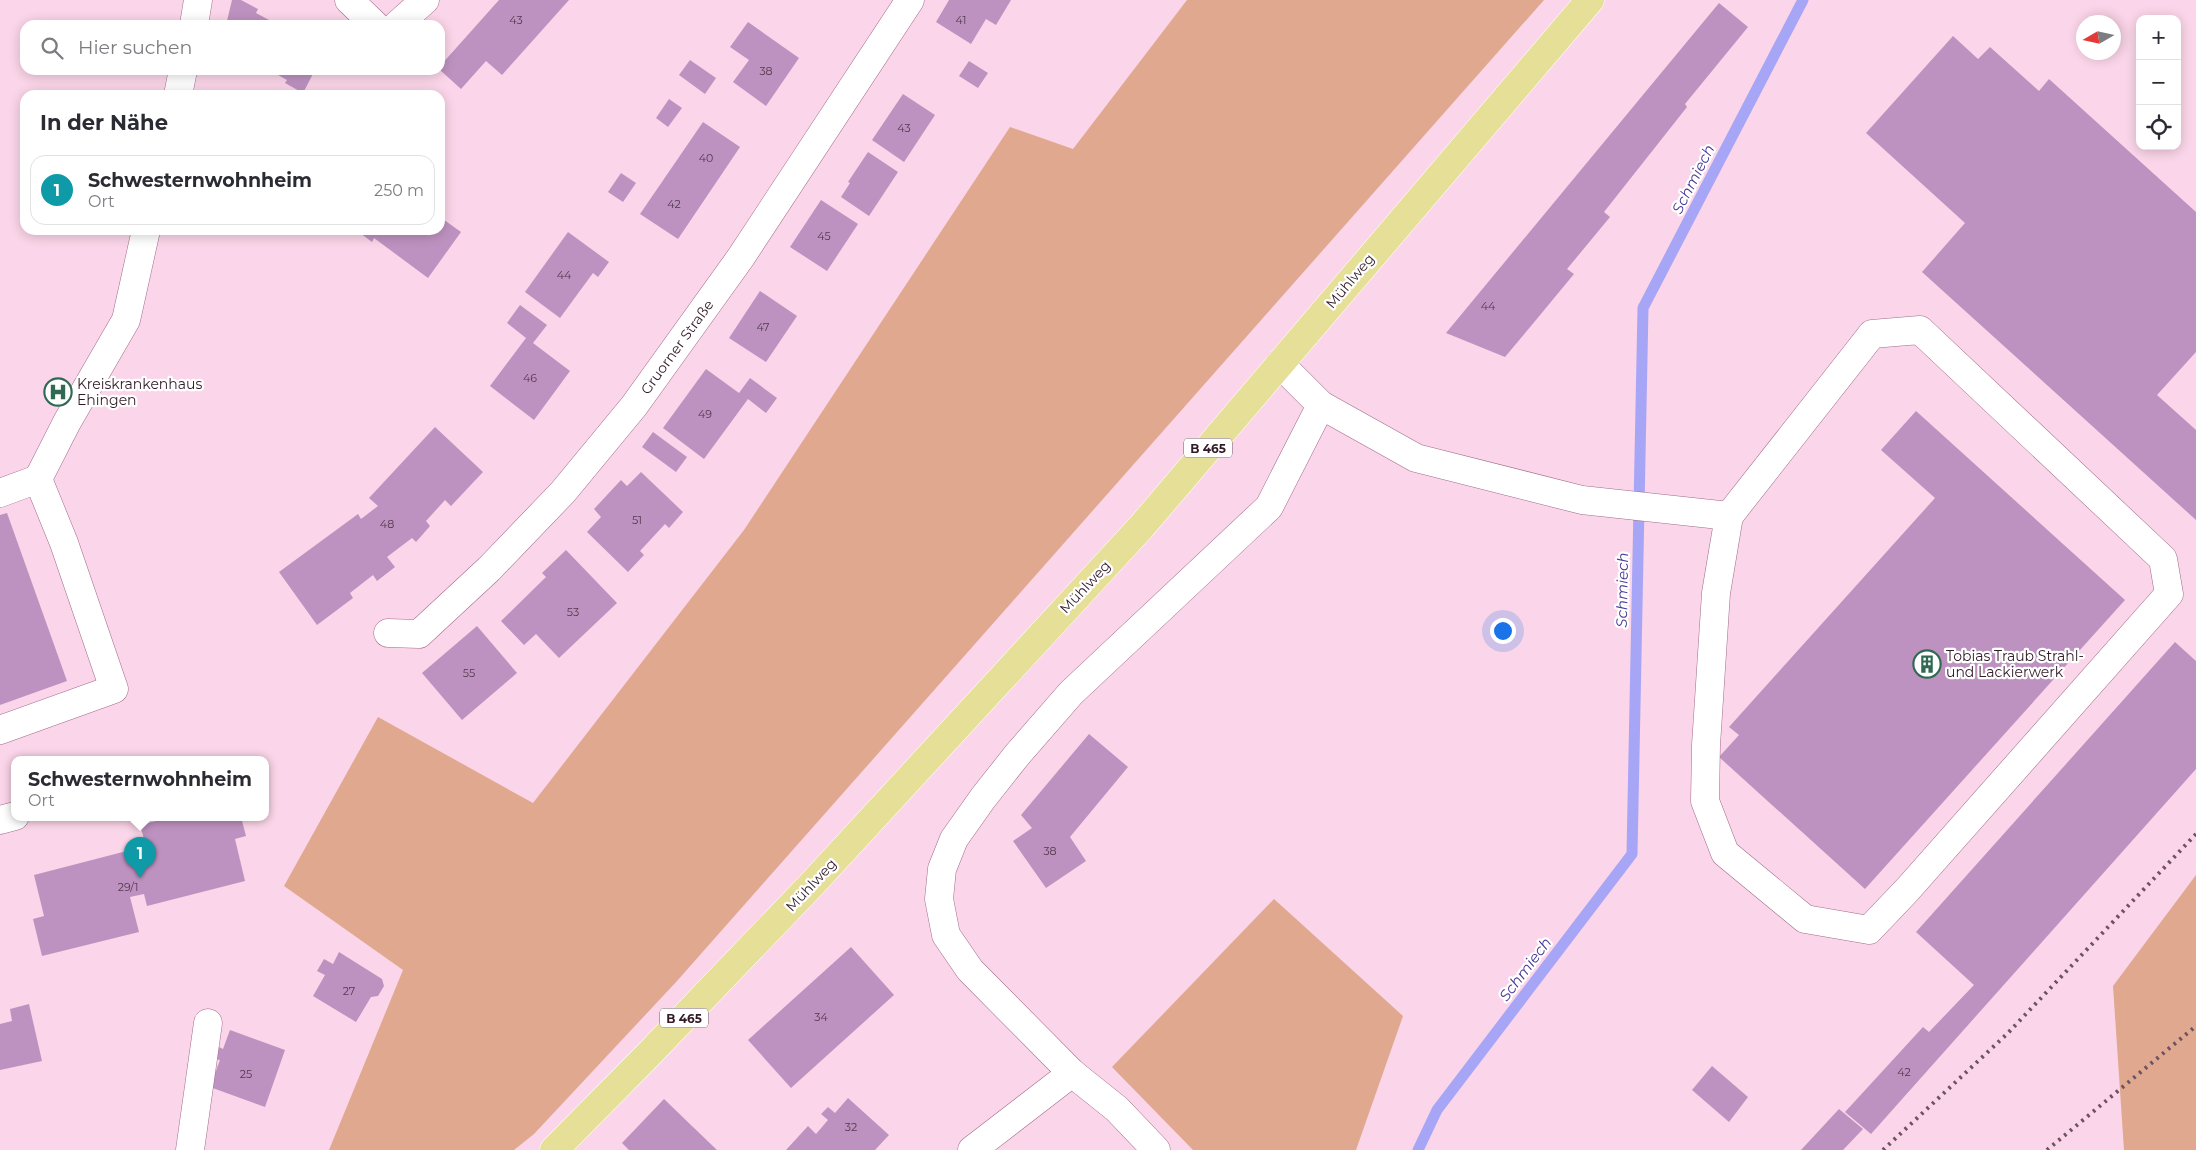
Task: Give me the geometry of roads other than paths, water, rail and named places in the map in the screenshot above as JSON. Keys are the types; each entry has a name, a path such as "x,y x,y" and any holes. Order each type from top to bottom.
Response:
{"main road":[{"name":"Mühlweg","path":"554,1150 826,869 1142,526 1590,0"}],"street":[{"path":"195,20 198,0"},
{"path":"349,0 370,20"},
{"path":"403,20 425,0"},
{"name":"Gruorner Straße","path":"388,634 419,634 489,569 563,492 621,422 741,257 910,0"},
{"path":"179,90 182,75"},
{"path":"0,493 38,479 67,422 126,320 145,235"},
{"path":"1920,330 2163,559 2169,594 1908,889 1869,930 1805,919 1725,853 1705,801 1706,745 1716,594 1729,516 1872,334 1920,330"},
{"path":"1280,364 1321,406 1416,458 1582,500 1729,516"},
{"path":"1156,1150 1117,1110 1072,1073 970,970 946,935 939,899 942,869 954,839 983,798 1017,755 1071,694 1270,507 1321,406"},
{"path":"0,730 114,689 64,543 38,479"},
{"path":"190,1150 208,1023"},
{"path":"972,1150 1072,1073"}],"waterway":[{"name":"Schmiech","path":"1418,1150 1437,1110 1632,854 1643,308 1803,0"}],"railway":[{"path":"1883,1150 2007,1034 2196,834"},
{"path":"2047,1150 2196,1026"}],"place":[{"name":"Kreiskrankenhaus Ehingen","path":"58,392"},
{"name":"Tobias Traub Strahl- und Lackierwerk","path":"1927,664"},
{"name":"Schwesternwohnheim","path":"140,878"}]}
